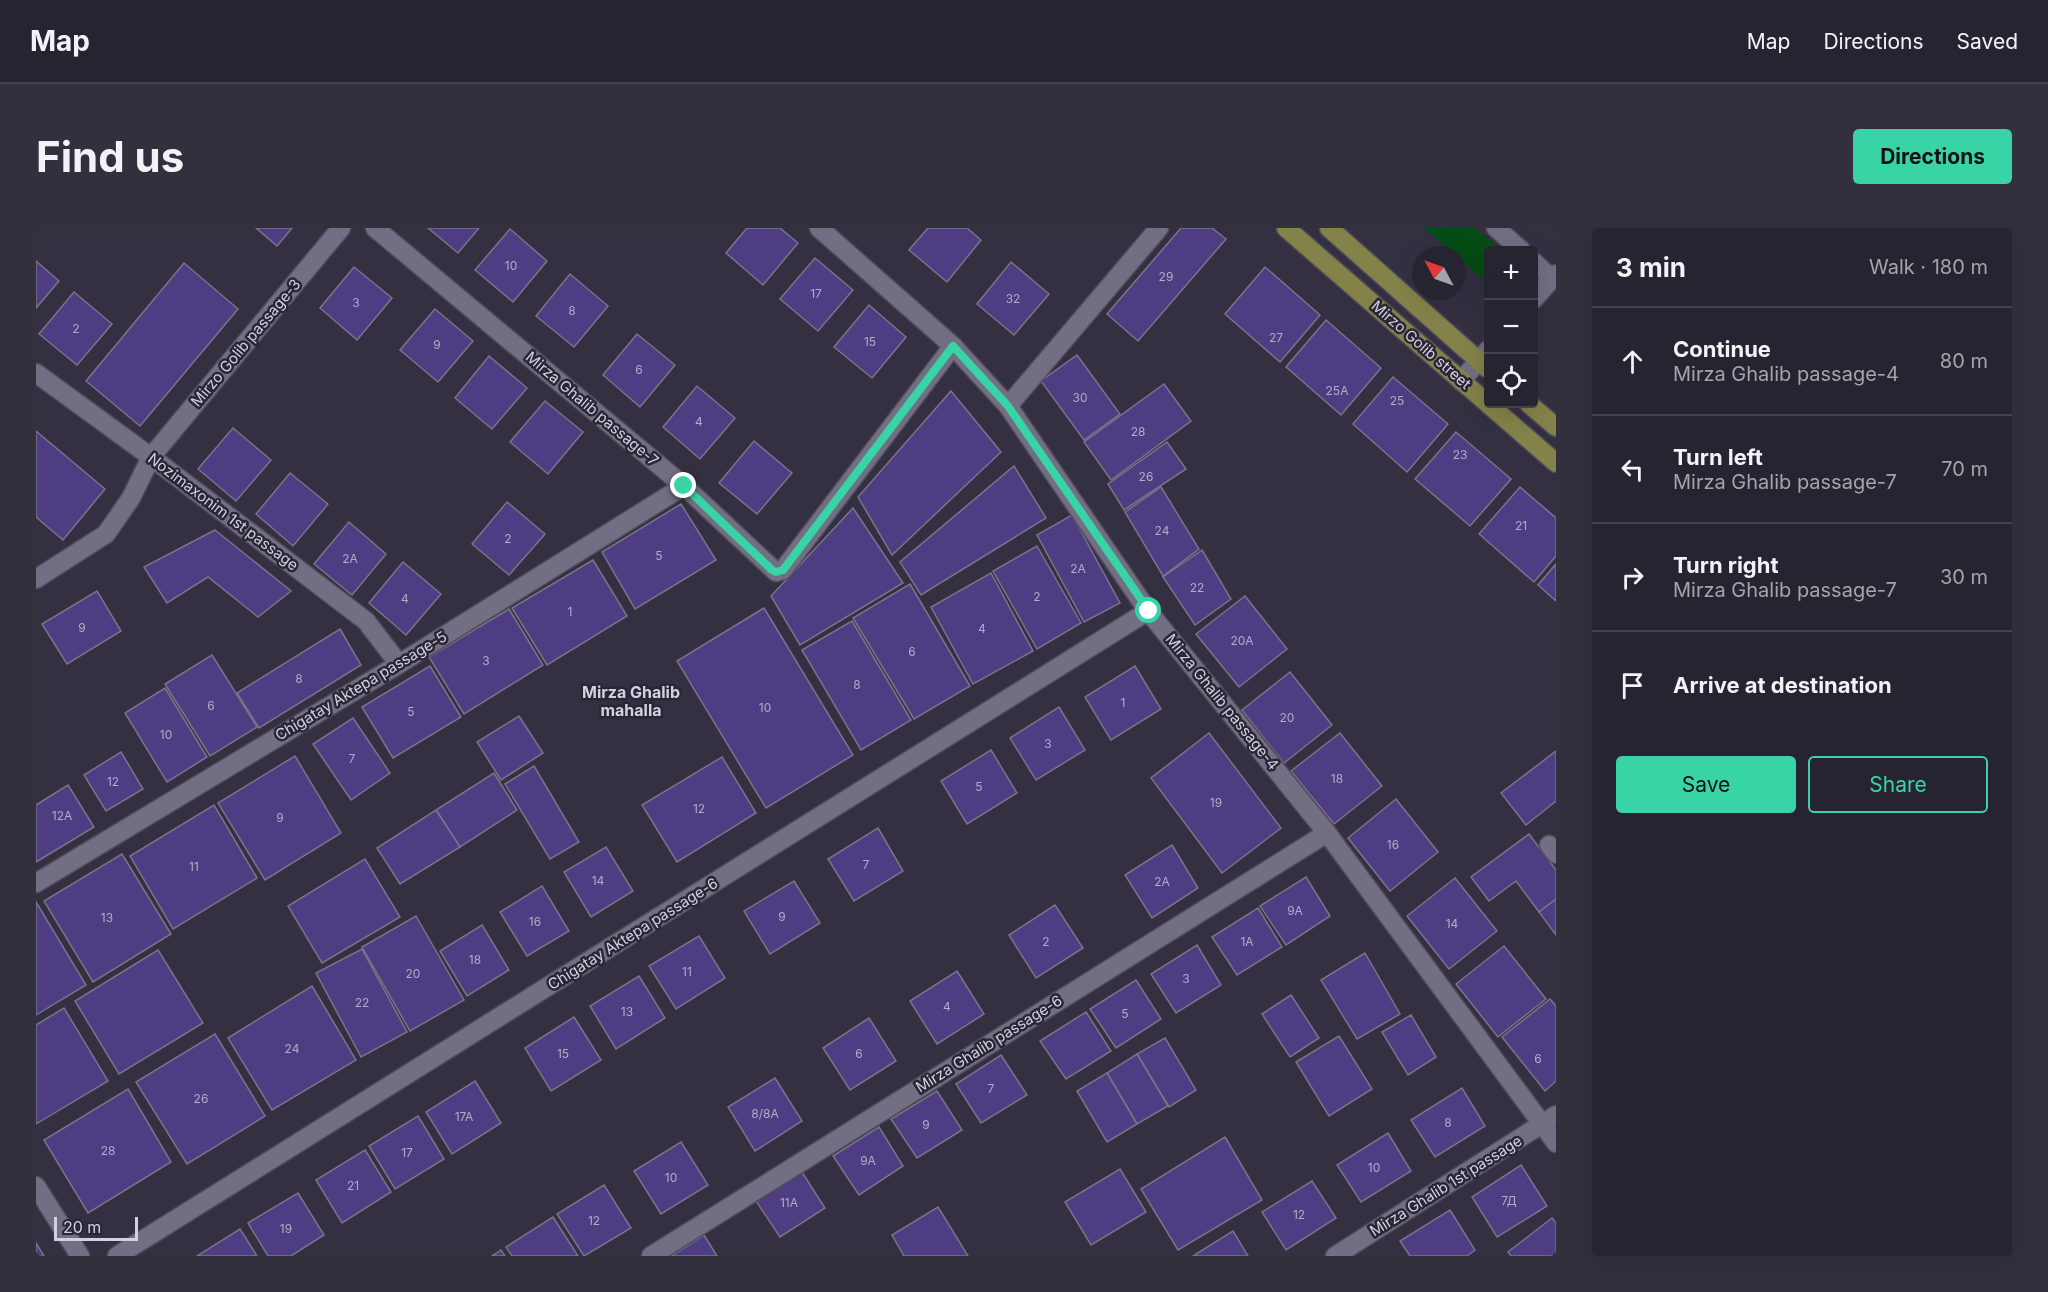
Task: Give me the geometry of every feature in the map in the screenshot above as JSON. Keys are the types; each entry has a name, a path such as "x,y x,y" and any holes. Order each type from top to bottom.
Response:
{"main road":[{"name":"Mirzo Golib street","path":"1286,228 1556,463"},
{"name":"Mirzo Golib street","path":"1329,228 1484,359"},
{"path":"1534,408 1556,427"}],"street":[{"name":"Mirzo Golib passage-3","path":"36,579 106,534 131,498 151,457 340,228"},
{"name":"Mirza Ghalib passage-7","path":"375,228 684,486 776,572 783,570 953,346"},
{"name":"Mirza Ghalib passage-4","path":"819,228 953,346 1008,406 1149,611 1327,833 1549,1120 1556,1143"},
{"path":"1008,406 1159,228"},
{"path":"1496,228 1516,246"},
{"path":"1538,265 1554,276 1538,294"},
{"path":"1461,381 1484,361"},
{"name":"Nozimaxonim 1st passage","path":"36,373 151,457 366,621 399,664"},
{"name":"Chigatay Aktepa passage-5","path":"36,882 399,664 684,486"},
{"name":"Chigatay Aktepa passage-6","path":"117,1256 1149,611"},
{"name":"Mirza Ghalib passage-6","path":"651,1256 1327,833"},
{"name":"Mirza Ghalib 1st passage","path":"1335,1256 1549,1120"},
{"path":"36,1186 80,1256"}],"green space":[{"path":"1424,228 1475,228 1496,246 1484,246 1484,280 1466,265 1466,246 1445,246"}],"building":[{"path":"256,228 292,228 277,246"},
{"path":"428,228 479,228 458,253"},
{"path":"747,228 780,228 798,243 763,285 726,253"},
{"path":"928,228 967,228 981,240 947,282 909,250"},
{"path":"1181,228 1212,228 1226,239 1138,341 1107,314"},
{"path":"510,229 547,261 513,302 475,270"},
{"path":"815,258 853,290 818,331 780,299"},
{"path":"36,261 59,281 36,308"},
{"path":"1011,262 1049,294 1014,335 977,304"},
{"path":"184,263 238,309 140,426 86,381"},
{"path":"354,267 392,298 357,340 320,308"},
{"path":"1265,267 1320,315 1280,362 1225,314"},
{"path":"570,274 608,306 574,347 536,316"},
{"path":"74,292 112,324 77,365 39,334"},
{"path":"869,305 906,337 872,378 834,347"},
{"path":"435,309 473,341 438,382 400,350"},
{"path":"1326,320 1381,368 1341,415 1286,367"},
{"path":"637,334 675,365 640,407 603,375"},
{"path":"1077,355 1120,414 1084,440 1041,381"},
{"path":"489,356 527,388 492,429 455,398"},
{"path":"1393,377 1448,424 1407,472 1353,424"},
{"path":"1164,384 1191,421 1111,480 1084,442"},
{"path":"697,386 735,418 700,459 663,427"},
{"path":"951,391 1001,452 892,555 858,497"},
{"path":"545,401 583,432 548,474 510,442"},
{"path":"233,428 271,460 236,501 198,469"},
{"path":"36,431 105,489 63,540 36,517"},
{"path":"1456,432 1511,479 1470,526 1415,479"},
{"path":"754,441 792,473 757,514 719,483"},
{"path":"1167,442 1186,469 1124,510 1108,484"},
{"path":"1014,466 1046,518 921,595 900,562"},
{"path":"290,473 328,504 293,546 256,514"},
{"path":"1161,487 1199,549 1163,576 1125,512"},
{"path":"1520,487 1556,518 1556,556 1534,582 1479,534"},
{"path":"507,502 545,534 509,575 472,544"},
{"path":"681,504 716,560 635,609 602,552"},
{"path":"853,508 903,583 800,645 771,596"},
{"path":"1072,515 1120,603 1084,622 1037,535"},
{"path":"349,522 386,554 352,595 314,564"},
{"path":"215,530 291,591 258,617 208,577 167,603 144,567"},
{"path":"1037,546 1081,623 1037,649 993,571"},
{"path":"1202,550 1231,599 1195,625 1163,577"},
{"path":"593,560 627,616 547,665 512,608"},
{"path":"403,562 441,594 406,635 369,603"},
{"path":"1556,564 1556,601 1538,585"},
{"path":"991,573 1033,651 973,684 931,607"},
{"path":"910,584 970,686 914,719 853,618"},
{"path":"97,591 121,631 67,664 42,624"},
{"path":"1245,596 1287,649 1239,687 1196,634"},
{"path":"764,608 853,755 766,808 677,661"},
{"path":"509,609 543,665 464,714 429,657"},
{"path":"852,621 911,720 861,750 802,650"},
{"path":"340,629 361,665 259,728 237,693"},
{"path":"212,655 257,727 210,756 165,684"},
{"path":"430,666 461,717 393,758 362,707"},
{"path":"1135,666 1161,709 1111,740 1085,697"},
{"path":"1290,672 1332,725 1284,763 1242,710"},
{"path":"165,688 207,757 167,782 125,713"},
{"path":"1059,707 1085,750 1036,780 1010,738"},
{"path":"519,716 543,753 501,780 477,742"},
{"path":"353,718 390,773 351,800 313,744"},
{"path":"1209,733 1281,828 1222,873 1151,778"},
{"path":"1340,733 1382,786 1334,824 1291,771"},
{"path":"991,750 1017,793 967,824 941,781"},
{"path":"1556,751 1556,801 1526,825 1501,793"},
{"path":"121,752 143,789 106,811 84,775"},
{"path":"295,756 341,833 265,880 218,803"},
{"path":"722,757 756,813 677,862 642,805"},
{"path":"534,766 579,842 550,859 505,784"},
{"path":"494,773 517,810 460,847 436,810"},
{"path":"68,785 94,827 36,862 36,805"},
{"path":"1396,799 1438,852 1390,891 1348,838"},
{"path":"214,805 257,878 173,929 130,856"},
{"path":"436,810 460,847 400,884 377,848"},
{"path":"878,828 903,871 854,901 828,859"},
{"path":"1529,834 1556,870 1556,899 1539,912 1516,881 1489,901 1471,877"},
{"path":"1172,845 1198,888 1152,918 1125,875"},
{"path":"606,847 633,891 591,917 564,872"},
{"path":"122,854 171,934 93,982 44,901"},
{"path":"365,859 400,917 322,963 288,906"},
{"path":"1306,877 1330,916 1286,945 1260,906"},
{"path":"1455,878 1497,931 1449,969 1407,916"},
{"path":"794,881 820,923 770,954 744,911"},
{"path":"542,886 569,931 527,956 500,912"},
{"path":"1556,899 1556,935 1539,912"},
{"path":"36,902 86,985 36,1015"},
{"path":"1055,905 1083,948 1036,978 1009,935"},
{"path":"1258,908 1282,947 1237,975 1212,937"},
{"path":"416,916 464,1000 410,1031 362,947"},
{"path":"482,925 509,970 467,996 440,951"},
{"path":"699,936 725,978 676,1009 649,966"},
{"path":"1197,945 1221,985 1176,1013 1151,974"},
{"path":"1504,946 1546,999 1498,1037 1456,984"},
{"path":"362,949 407,1032 361,1057 316,973"},
{"path":"158,950 203,1023 119,1074 75,1001"},
{"path":"1365,953 1400,1014 1357,1039 1321,980"},
{"path":"957,971 984,1014 937,1044 910,1001"},
{"path":"639,976 665,1018 616,1049 590,1006"},
{"path":"1136,980 1161,1019 1116,1048 1090,1009"},
{"path":"312,986 356,1060 272,1110 228,1038"},
{"path":"1291,995 1319,1038 1290,1057 1262,1014"},
{"path":"1550,999 1556,1006 1556,1081 1545,1091 1502,1037"},
{"path":"64,1008 108,1081 36,1124 36,1025"},
{"path":"1086,1012 1111,1051 1066,1079 1040,1041"},
{"path":"1411,1015 1436,1057 1408,1075 1382,1032"},
{"path":"574,1017 601,1060 551,1091 525,1048"},
{"path":"869,1018 896,1061 850,1090 823,1048"},
{"path":"215,1034 265,1116 187,1164 136,1082"},
{"path":"1339,1036 1372,1089 1329,1116 1296,1062"},
{"path":"1165,1038 1196,1090 1169,1107 1137,1054"},
{"path":"1137,1054 1168,1106 1137,1124 1107,1073"},
{"path":"1001,1055 1027,1095 981,1123 956,1084"},
{"path":"1107,1073 1137,1124 1107,1142 1077,1091"},
{"path":"775,1078 802,1121 755,1151 728,1107"},
{"path":"475,1081 501,1123 452,1154 426,1112"},
{"path":"1462,1088 1485,1126 1435,1157 1411,1120"},
{"path":"128,1089 171,1162 88,1213 44,1140"},
{"path":"937,1091 962,1130 917,1158 891,1119"},
{"path":"418,1116 444,1159 395,1189 369,1146"},
{"path":"879,1127 903,1166 859,1195 833,1156"},
{"path":"1388,1133 1411,1171 1361,1202 1337,1165"},
{"path":"1225,1137 1262,1200 1178,1250 1141,1189"},
{"path":"681,1142 708,1185 661,1214 634,1171"},
{"path":"365,1150 391,1192 342,1223 316,1180"},
{"path":"1521,1165 1547,1206 1497,1237 1472,1197"},
{"path":"800,1169 825,1208 780,1237 754,1198"},
{"path":"1120,1169 1146,1212 1091,1245 1065,1202"},
{"path":"1312,1181 1336,1218 1286,1250 1262,1212"},
{"path":"604,1185 631,1228 584,1256 557,1214"},
{"path":"298,1193 324,1235 291,1256 268,1256 248,1223"},
{"path":"938,1207 968,1256 904,1256 892,1235"},
{"path":"1450,1210 1475,1250 1467,1256 1410,1256 1400,1241"},
{"path":"553,1217 578,1256 512,1256 506,1247"},
{"path":"1552,1218 1556,1223 1556,1256 1511,1256 1508,1252"},
{"path":"240,1229 257,1256 197,1256"},
{"path":"1233,1231 1248,1256 1193,1256"},
{"path":"704,1235 717,1256 671,1256"},
{"path":"36,1243 44,1256 36,1256"},
{"path":"501,1250 505,1256 492,1256"}],"district":[{"name":"Mirza Ghalib mahalla","path":"631,701"}],"route":[{"path":"684,486 772,570 776,572 783,570 953,346 1008,406 1149,611"}]}
